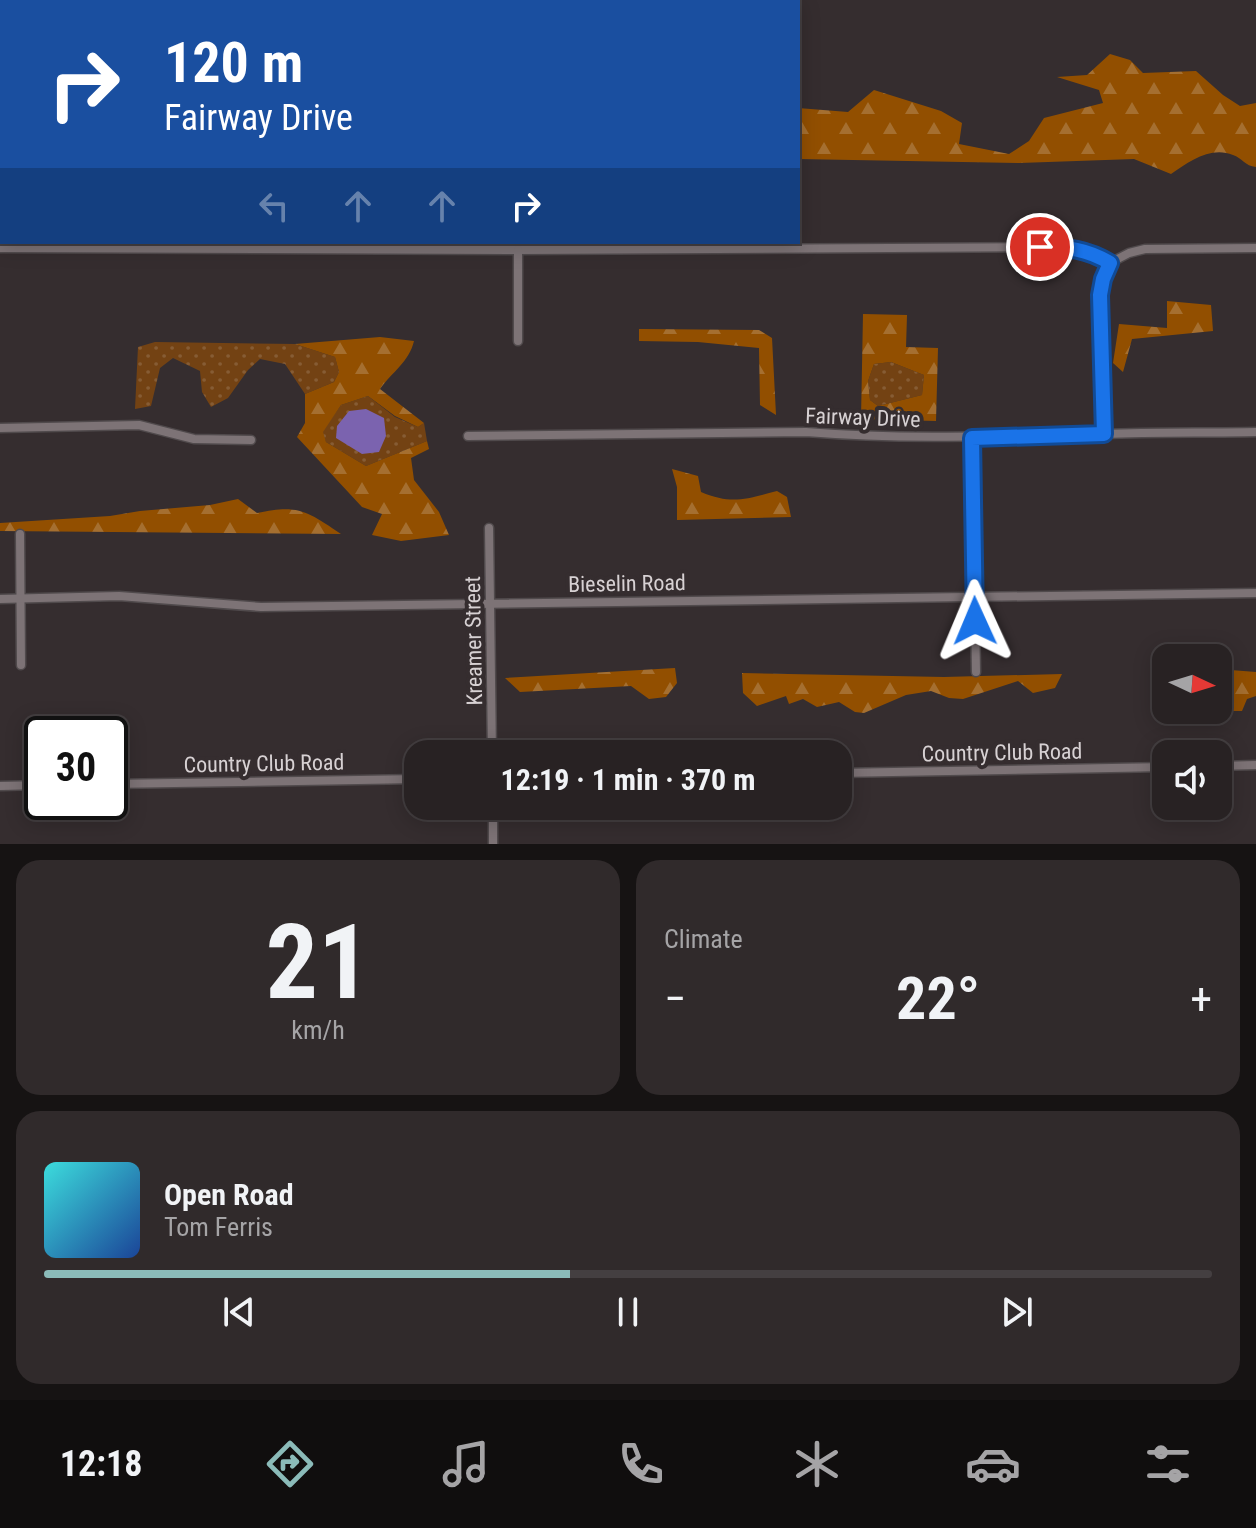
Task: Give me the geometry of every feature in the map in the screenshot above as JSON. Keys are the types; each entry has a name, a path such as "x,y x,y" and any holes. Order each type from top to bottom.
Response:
{"street":[{"path":"0,248 518,250 1070,247 1093,253 1110,263"},
{"path":"1104,434 1100,295 1110,263 1145,249 1256,248"},
{"path":"518,250 518,341"},
{"path":"0,428 139,425 178,437 251,440"},
{"name":"Fairway Drive","path":"468,436 806,432 972,438 1256,432"},
{"path":"972,438 976,672"},
{"name":"Kreamer Street","path":"489,528 492,740"},
{"path":"20,534 21,665"},
{"name":"Bieselin Road","path":"0,599 119,596 261,607 1256,593"},
{"path":"1232,766 1256,765"},
{"name":"Country Club Road","path":"852,773 1152,767"},
{"name":"Country Club Road","path":"128,784 404,779"},
{"path":"0,786 24,785"},
{"path":"493,820 493,844"}],"shaded area":[{"path":"155,342 295,344 335,357 339,372 334,382 305,394 285,364 260,359 228,398 211,407 202,392 200,371 173,358 160,368 151,406 135,409 138,347"},
{"path":"891,362 924,375 922,395 878,406 870,400 868,381 874,364"},
{"path":"368,396 395,417 418,427 424,423 427,441 366,466 326,442 322,432 341,405"},
{"path":"366,409 384,418 386,436 379,452 362,454 336,438 337,426 349,411"}],"green space":[{"path":"1110,54 1130,60 1143,73 1196,71 1240,106 1256,103 1256,167 1233,155 1216,152 1200,157 1171,174 1134,159 1019,163 800,159 800,108 848,112 874,90 941,111 962,123 959,144 1009,154 1029,141 1044,118 1103,103 1099,90 1057,77 1087,75"},
{"path":"1167,301 1211,305 1213,331 1132,339 1123,372 1113,363 1119,324 1167,328"},
{"path":"863,314 907,315 906,347 938,348 936,421 861,419","holes":["891,362 924,375 922,395 878,406 870,400 868,381 874,364"]},
{"path":"639,329 759,330 772,338 776,415 760,405 759,348 698,342 639,341"},
{"path":"380,337 414,341 404,361 380,389 424,423 418,427 395,416 368,396 341,405 323,432 326,442 366,466 427,441 429,449 411,458 414,480 439,512 449,535 401,541 372,535 382,514 362,507 297,437 305,423 305,394 334,382 339,372 335,357 295,344"},
{"path":"672,469 698,476 701,492 730,500 777,491 787,497 791,517 677,520 677,487"},
{"path":"238,499 257,513 283,509 302,512 341,534 0,531 0,523 110,516"},
{"path":"675,668 677,683 666,697 649,699 631,686 520,692 505,678"},
{"path":"1232,670 1256,672 1256,696 1247,699 1242,711 1232,711"},
{"path":"742,673 944,677 1062,674 1055,688 1033,693 1018,681 963,699 949,698 931,691 906,695 864,713 855,712 839,702 817,707 803,699 789,704 786,696 757,706 743,693"}],"route":[{"path":"975,621 972,438 1104,434 1100,295 1110,263 1093,253 1070,247 1040,247"}]}
